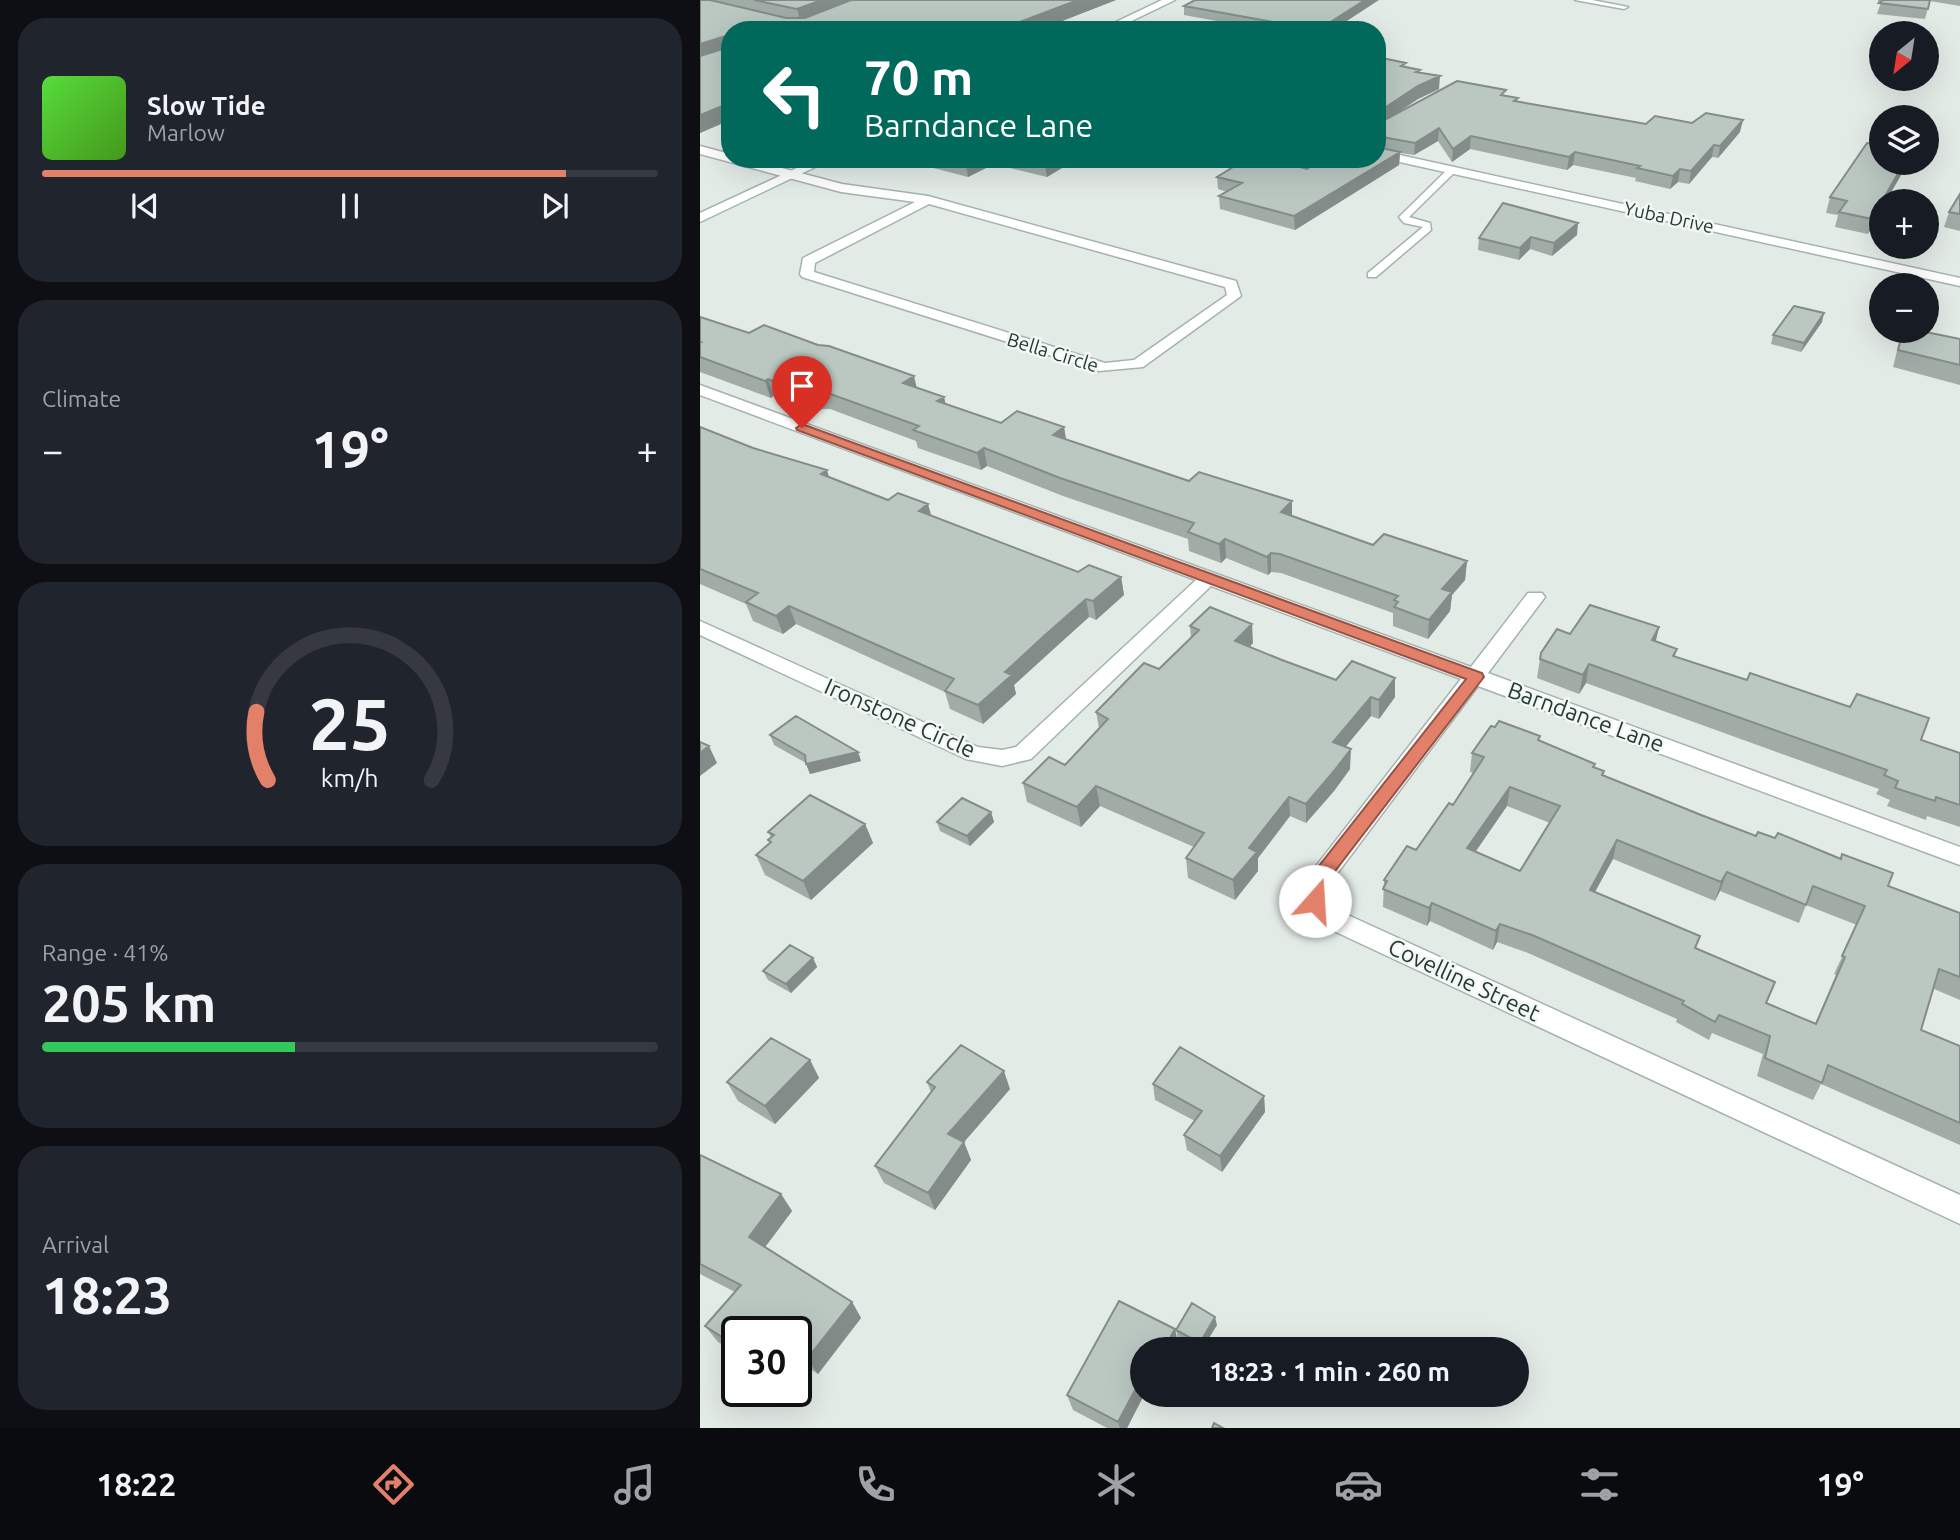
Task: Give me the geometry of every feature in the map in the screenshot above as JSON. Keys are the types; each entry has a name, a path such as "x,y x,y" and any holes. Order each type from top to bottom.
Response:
{"street":[{"path":"1124,21 1170,0"},
{"name":"Bella Circle","path":"700,150 721,156"},
{"name":"Yuba Drive","path":"1386,155 1960,282"},
{"name":"Bella Circle","path":"766,168 841,188 928,200 1231,284 1234,296 1138,364 1104,368 807,274 808,261 928,200"},
{"path":"700,219 806,168"},
{"name":"Barndance Lane","path":"700,390 1960,856"},
{"name":"Ironstone Circle","path":"700,627 974,754 1002,758 1023,754 1209,578"},
{"name":"Covelline Street","path":"1535,597 1318,881 1315,901 1330,918 1960,1210"}],"lane":[{"path":"1578,0 1625,7"},
{"path":"1372,275 1426,231 1427,225 1408,221 1404,217 1452,170"}],"building":[{"path":"700,0 786,18 805,18 851,0 1078,0 1022,21 721,21 721,37 700,44"},
{"path":"754,0 822,0 797,9"},
{"path":"1195,0 1365,0 1332,21 1268,21 1184,6"},
{"path":"1883,0 1930,0 1928,9 1879,3"},
{"path":"721,50 721,107 700,115 700,56"},
{"path":"1386,59 1406,63 1401,66 1420,70 1416,72 1440,76 1418,86 1386,107"},
{"path":"1457,81 1506,90 1501,95 1518,98 1514,101 1646,124 1655,116 1692,123 1706,113 1743,120 1720,146 1714,145 1691,171 1680,169 1673,176 1575,152 1569,157 1471,136 1453,149 1439,128 1415,143 1386,138 1386,119"},
{"path":"1867,143 1869,175 1897,175 1889,189 1869,189 1869,218 1839,212 1847,201 1830,197"},
{"path":"1386,149 1400,152 1386,160"},
{"path":"1232,168 1374,168 1294,216 1219,196 1242,183 1217,177"},
{"path":"1960,194 1960,214 1949,212"},
{"path":"1503,203 1578,223 1554,243 1531,237 1520,248 1479,238"},
{"path":"1794,306 1824,313 1804,343 1773,335"},
{"path":"700,317 749,333 764,325 818,345 829,346 914,376 903,383 944,397 937,401 1001,423 1017,411 1064,427 1053,435 1189,481 1199,472 1292,501 1281,512 1373,545 1384,534 1467,561 1442,589 1452,592 1429,620 1394,607 1398,602 1394,600 1398,596 1280,554 1271,553 1267,557 1225,539 1219,544 1188,532 1194,523 1060,478 984,448 977,453 913,430 919,426 825,392 816,391 811,395 700,357"},
{"path":"1939,335 1960,339 1960,365 1898,350 1900,343 1939,343"},
{"path":"700,427 753,448 827,470 821,474 888,500 898,493 928,504 919,511 1078,572 1089,565 1121,577 1093,601 1086,599 1044,636 1005,672 1012,675 978,705 945,691 954,679 789,606 776,616 746,602 758,593 700,569"},
{"path":"1590,605 1659,627 1652,640 1677,649 1673,656 1747,680 1750,673 1850,707 1857,694 1929,718 1921,740 1960,753 1960,805 1936,797 1935,801 1895,788 1898,781 1884,775 1887,770 1589,664 1583,675 1540,659 1557,629 1570,634"},
{"path":"1210,607 1252,624 1235,641 1282,660 1336,680 1352,661 1395,678 1379,700 1371,697 1333,742 1351,749 1334,771 1306,804 1289,797 1249,848 1257,852 1233,880 1186,858 1204,833 1096,786 1077,807 1023,783 1049,757 1065,765 1108,719 1096,712 1144,663 1159,669 1199,630 1190,626"},
{"path":"796,716 858,752 806,764 805,755 770,735"},
{"path":"1499,721 1540,736 1538,740 1595,764 1593,767 1604,771 1602,775 1756,836 1758,832 1775,838 1778,833 1841,859 1842,854 1893,873 1888,886 1960,913 1960,977 1939,969 1921,1030 1960,1046 1960,1123 1828,1065 1822,1083 1765,1058 1770,1036 1719,1015 1715,1022 1682,1004 1684,1001 1532,935 1500,924 1496,931 1432,903 1429,908 1383,889 1387,881 1384,880 1407,846 1416,850 1449,803 1453,805 1484,757 1472,753 1491,726 1495,727","holes":["1510,787 1560,806 1520,871 1467,848","1617,840 1721,882 1727,872 1806,905 1813,886 1865,906 1816,1024 1766,1003 1775,982 1695,948 1700,936 1590,890"]},
{"path":"700,742 709,746 700,753"},
{"path":"810,795 865,824 803,881 756,855 771,842 768,840 774,835 768,832"},
{"path":"962,798 991,812 967,836 937,822"},
{"path":"790,945 813,958 786,984 763,971"},
{"path":"771,1038 810,1060 765,1106 727,1082"},
{"path":"961,1045 1004,1071 948,1134 964,1142 928,1193 875,1166 935,1087 927,1082"},
{"path":"1180,1047 1264,1096 1220,1156 1184,1135 1202,1111 1153,1084"},
{"path":"700,1155 781,1194 749,1237 852,1302 812,1353 812,1316 721,1316 721,1336 705,1326 741,1285 700,1264"},
{"path":"1119,1301 1175,1329 1171,1337 1130,1337 1130,1399 1118,1422 1067,1395"},
{"path":"1192,1303 1215,1317 1203,1337 1189,1337 1176,1330"}],"route":[{"path":"802,428 1476,677 1318,881 1315,901"}]}
